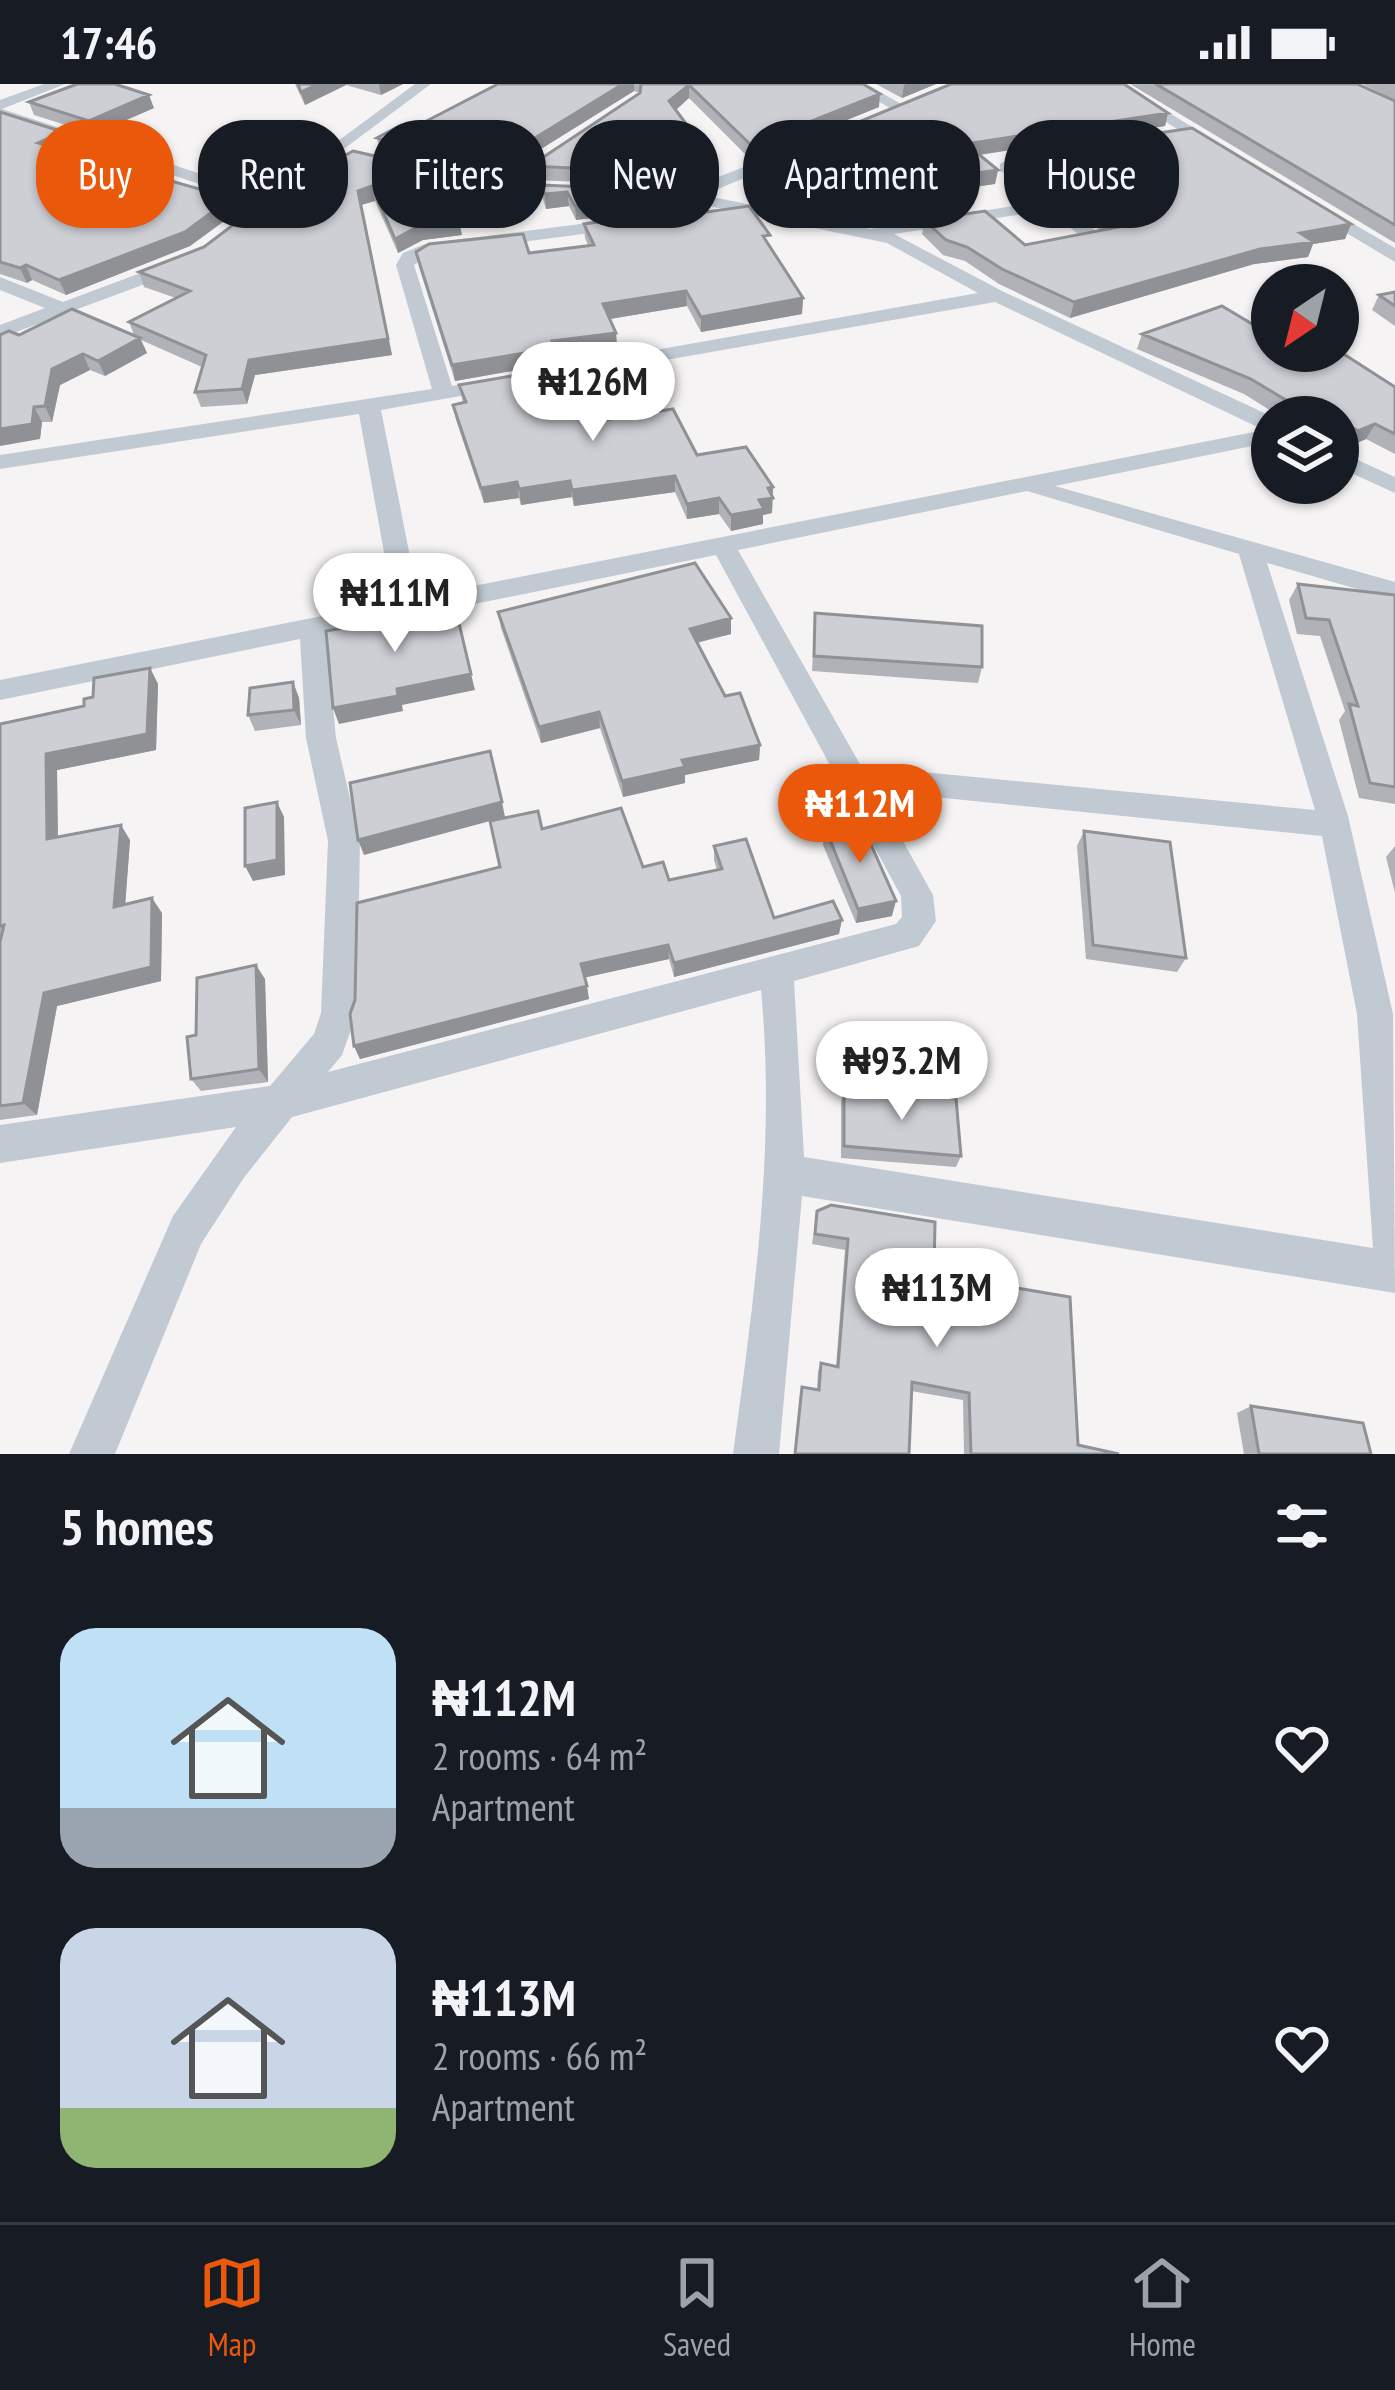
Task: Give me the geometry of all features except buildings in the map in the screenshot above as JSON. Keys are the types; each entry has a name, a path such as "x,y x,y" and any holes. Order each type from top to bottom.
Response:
{"street":[{"path":"2,106 58,84"},
{"path":"348,153 424,84"},
{"path":"855,84 909,106 882,117"},
{"path":"1113,84 1244,164"},
{"path":"2,106 198,176"},
{"path":"1179,134 1191,132"},
{"path":"1298,196 1395,256"},
{"path":"719,205 869,232 916,248 997,296 1251,415"},
{"path":"444,394 405,266 410,256 425,249 736,209"},
{"path":"869,232 1004,212"},
{"path":"1080,228 1091,236"},
{"path":"0,332 199,254"},
{"path":"0,283 64,309"},
{"path":"0,462 444,394 997,296"},
{"path":"369,406 406,606"},
{"path":"0,690 1251,439"},
{"path":"1359,468 1395,486"},
{"path":"1032,486 1395,590"},
{"path":"0,1144 165,1115 280,1102 907,936 919,921 916,895 724,547"},
{"path":"781,1173 1395,1272 1390,1159 1369,977 1312,743 1251,552"},
{"path":"92,1454 187,1230 229,1166 329,1043 339,1013 344,842 321,738 312,625"},
{"path":"854,777 1330,824"},
{"path":"756,1454 774,1308 788,1050 776,971"}]}
